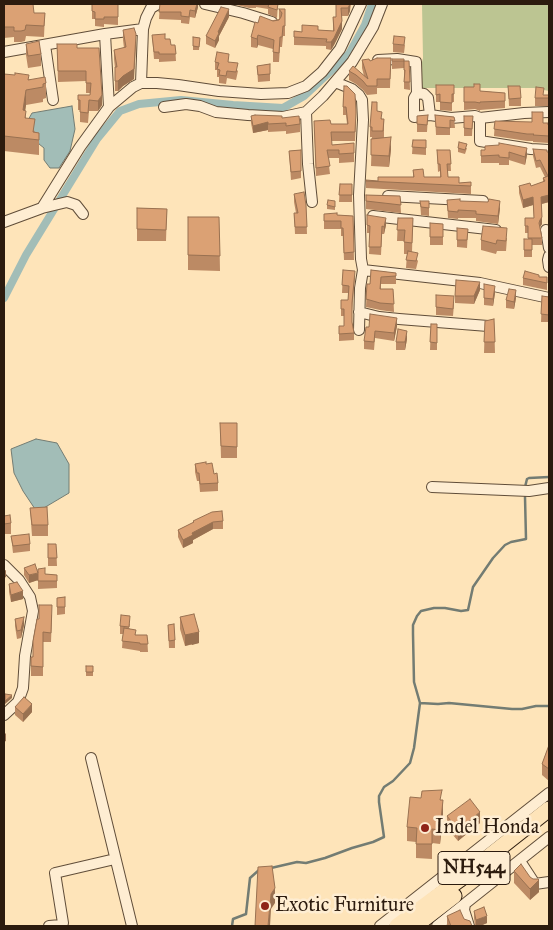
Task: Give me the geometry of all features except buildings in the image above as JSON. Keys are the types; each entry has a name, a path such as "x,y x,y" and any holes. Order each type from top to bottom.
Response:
{"highway":[{"name":"NH544","path":"397,926 549,809"},
{"name":"NH544","path":"415,926 549,821"}],"street":[{"path":"140,82 143,29 148,13 158,4"},
{"path":"206,4 243,13 275,24"},
{"path":"42,208 80,147 109,108 128,90 140,82 218,91 262,94 288,93 306,86 322,72 340,49 361,4"},
{"path":"164,107 186,104 200,106 216,112 248,115 283,116 306,112 335,82 361,61 382,4"},
{"path":"4,52 143,29"},
{"path":"105,34 109,108"},
{"path":"46,45 53,100"},
{"path":"361,61 397,59 416,62 417,93 414,98 414,116 430,115 451,118 475,116 480,118 549,112"},
{"path":"335,82 352,89 359,94 362,100 368,195 360,215 363,270 359,330"},
{"path":"417,93 424,94 428,98 430,115"},
{"path":"306,112 312,202"},
{"path":"480,118 480,141 549,150"},
{"path":"368,195 483,201"},
{"path":"4,222 42,208 68,202 76,205 83,214"},
{"path":"360,215 500,231"},
{"path":"546,230 549,248"},
{"path":"549,256 549,267"},
{"path":"363,270 480,283 549,298"},
{"path":"359,312 379,317 488,326"},
{"path":"432,487 529,491 549,488"},
{"path":"4,565 30,597 33,611 25,656 23,688 18,702 4,715"},
{"path":"90,758 132,926"},
{"path":"380,926 549,793"},
{"path":"437,926 549,837"},
{"path":"49,926 61,925 63,923 54,873 115,859"},
{"path":"520,861 535,884 549,882"},
{"path":"465,904 464,910 469,926"}],"green space":[{"path":"422,4 549,4 549,91 534,88 416,88 423,58"}],"water":[{"path":"72,106 75,129 70,151 59,168 50,168 44,160 44,148 39,144 27,122 32,113"},
{"path":"36,439 57,443 69,464 69,493 37,512 14,473 11,449"}],"waterway":[{"path":"4,298 26,255 97,139 120,111 139,104 181,100 283,108 304,96 349,54 365,25 372,4"},
{"path":"525,487 529,478 549,477"},
{"path":"271,868 325,858 384,837 379,796 384,787 393,781 410,763 414,748 420,703 414,682 413,625 421,611 434,608 468,610 473,587 493,558 505,545 526,539 525,497"},
{"path":"420,703 449,703 512,709 549,706"},
{"path":"232,926 233,919 246,914 250,878 261,870"}],"place":[{"name":"Indel Honda","path":"425,828"},
{"name":"Exotic Furniture","path":"265,906"}]}
